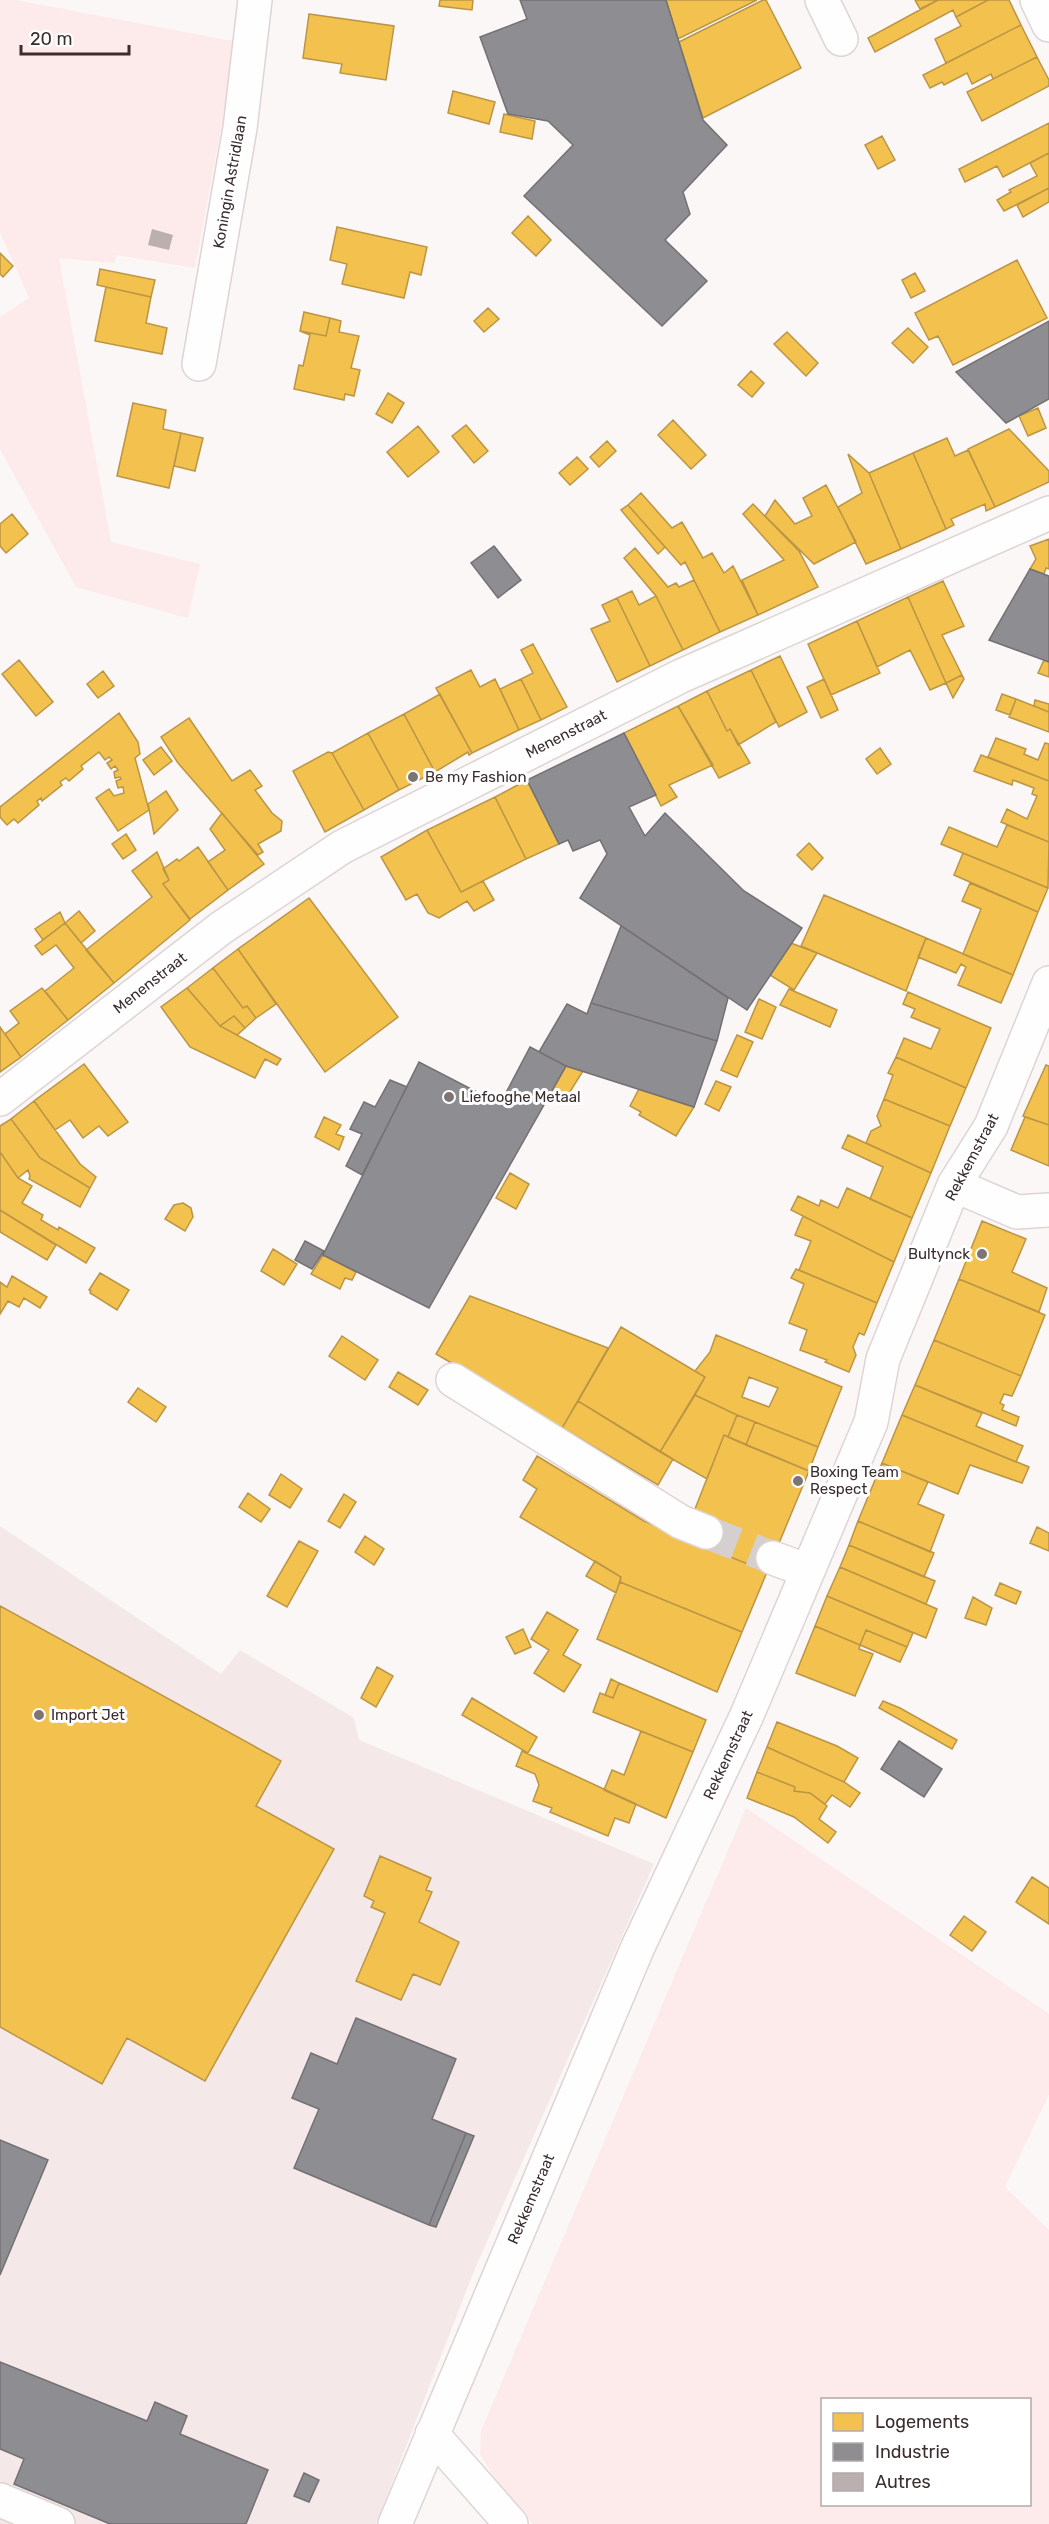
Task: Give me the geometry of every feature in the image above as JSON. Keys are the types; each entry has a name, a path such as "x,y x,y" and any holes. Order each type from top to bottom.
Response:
{"street":[{"name":"Koningin Astridlaan","path":"199,364 240,128 255,0"},
{"path":"822,0 841,39"},
{"path":"1036,0 1049,25"},
{"name":"Menenstraat","path":"0,1099 221,928 342,847 681,676 1049,513"},
{"name":"Rekkemstraat","path":"395,2524 637,1949 747,1715 871,1422 883,1359 954,1185 991,1125 1049,983"},
{"path":"954,1185 1017,1212 1049,1209"},
{"path":"453,1380 681,1522 706,1532"},
{"path":"773,1558 808,1571"},
{"path":"432,2434 511,2524"},
{"path":"0,2500 58,2524"}],"shaded area":[{"path":"0,0 16,0 237,42 195,268 117,255 114,263 59,258 111,542 200,564 188,618 76,587 0,449 0,317 29,298 0,232"},
{"path":"0,1526 221,1674 240,1650 354,1718 359,1740 654,1864 474,2271 376,2524 0,2524"},
{"path":"746,1808 1049,2014 1049,2094 1005,2187 1049,2230 1049,2524 533,2524 497,2482 480,2454 481,2431"}],"building: Logements":[{"path":"440,0 473,0 472,10 439,6"},
{"path":"666,0 757,0 678,39"},
{"path":"766,0 801,68 703,118 679,42"},
{"path":"915,0 938,0 920,9"},
{"path":"938,0 988,0 956,17 953,10 875,52 868,38"},
{"path":"988,0 1009,0 1021,25 946,63 935,39 961,26 956,17"},
{"path":"309,14 394,26 386,80 340,73 342,64 303,58"},
{"path":"1021,25 1037,57 993,79 991,74 972,84 967,73 944,85 942,82 930,88 923,75"},
{"path":"1037,57 1049,80 1049,86 982,121 967,92"},
{"path":"453,91 495,102 489,124 448,113"},
{"path":"504,114 535,121 532,139 500,132"},
{"path":"1049,123 1049,153 1003,177 997,166 965,182 959,169"},
{"path":"882,136 895,160 878,169 865,145"},
{"path":"1049,153 1049,188 1004,211 997,200 1011,192 1009,190 1037,176 1030,163"},
{"path":"1049,188 1049,202 1023,217 1017,205"},
{"path":"528,216 551,240 536,256 512,233"},
{"path":"337,227 427,247 421,275 410,272 404,298 342,284 347,264 330,260"},
{"path":"0,253 13,266 3,277 0,274"},
{"path":"1017,260 1047,318 953,365 938,336 929,340 915,313"},
{"path":"100,269 155,280 151,297 97,285"},
{"path":"915,273 925,291 911,298 902,280"},
{"path":"106,287 151,297 146,323 167,328 162,354 95,341"},
{"path":"488,308 499,319 484,332 474,321"},
{"path":"304,312 330,318 326,336 300,331"},
{"path":"330,318 341,321 339,332 359,336 351,368 360,370 354,396 345,394 344,400 294,389 299,365 303,366 310,335 300,331 326,336"},
{"path":"908,328 928,347 913,363 892,343"},
{"path":"787,332 818,363 806,376 774,344"},
{"path":"751,371 764,383 752,397 738,385"},
{"path":"388,393 404,403 392,423 376,414"},
{"path":"133,403 166,410 163,429 181,433 169,488 117,476"},
{"path":"1038,408 1046,428 1028,436 1019,416"},
{"path":"673,420 706,455 691,469 658,435"},
{"path":"466,425 488,451 474,463 452,436"},
{"path":"418,426 439,452 408,477 387,452"},
{"path":"1009,429 1049,471 1049,482 995,507 968,449"},
{"path":"181,433 203,438 195,471 174,466"},
{"path":"947,438 955,456 968,450 995,507 986,511 985,504 951,519 954,525 946,529 913,453"},
{"path":"607,441 616,451 599,467 590,457"},
{"path":"913,453 946,529 901,549 869,473"},
{"path":"848,454 869,473 901,549 866,564 838,507 862,493"},
{"path":"577,457 588,469 570,485 559,473"},
{"path":"826,485 856,542 814,564 765,516 775,500 795,524 812,516 803,498"},
{"path":"641,493 672,528 682,522 703,558 712,553 724,573 733,566 758,615 720,632 685,562 681,565 628,505"},
{"path":"753,504 799,551 818,587 758,615 742,580 784,560 743,514"},
{"path":"628,505 665,547 658,554 621,510"},
{"path":"12,514 28,534 6,553 0,546 0,524"},
{"path":"1049,539 1049,569 1046,568 1044,574 1030,569 1036,559 1030,546"},
{"path":"635,548 668,587 676,583 679,587 694,580 720,632 683,650 656,596 624,558"},
{"path":"943,581 964,626 942,635 962,675 946,683 908,597"},
{"path":"632,591 639,605 656,596 683,650 650,666 617,598"},
{"path":"908,597 946,683 930,690 910,650 877,667 857,621"},
{"path":"617,598 650,666 617,682 591,629 610,621 602,605"},
{"path":"857,621 880,673 831,695 808,644"},
{"path":"533,644 567,707 541,720 521,679 533,673 521,650"},
{"path":"780,656 807,712 779,727 751,670"},
{"path":"19,660 53,702 36,716 2,674"},
{"path":"1044,660 1049,662 1049,677 1038,673"},
{"path":"471,670 480,687 495,679 519,730 472,753 436,688"},
{"path":"751,670 776,722 738,745 730,729 727,731 707,691"},
{"path":"103,671 114,686 98,698 87,684"},
{"path":"962,675 964,679 953,698 946,683"},
{"path":"521,679 541,720 519,730 500,689"},
{"path":"824,679 838,710 821,718 807,687"},
{"path":"707,691 727,731 730,729 750,763 719,778 678,706"},
{"path":"440,694 472,753 469,755 468,752 435,772 404,714"},
{"path":"1002,694 1016,699 1010,715 996,710"},
{"path":"1016,699 1049,712 1049,732 1009,717"},
{"path":"1035,700 1049,704 1049,712 1034,706"},
{"path":"678,706 713,765 669,785 677,797 661,806 624,733"},
{"path":"119,713 138,742 140,754 135,758 149,810 118,831 96,798 109,789 114,796 124,793 123,787 118,788 116,781 121,779 120,777 115,778 114,772 118,770 115,766 111,769 107,763 112,760 109,757 105,760 99,752 81,766 83,769 69,781 66,778 60,782 62,785 42,801 41,798 37,801 39,805 18,823 14,819 7,825 0,817 0,807"},
{"path":"404,714 435,772 399,790 368,733"},
{"path":"189,718 232,781 250,770 262,786 255,790 272,813 282,821 281,831 258,844 263,852 258,855 178,763 161,737"},
{"path":"368,733 399,790 364,810 332,753"},
{"path":"996,738 1026,749 1024,754 1038,760 1045,743 1049,744 1049,781 988,757"},
{"path":"161,747 172,761 154,775 143,760"},
{"path":"880,748 891,764 877,774 866,759"},
{"path":"328,752 332,753 364,810 325,832 293,771"},
{"path":"981,755 1049,781 1049,842 1001,822 1007,809 1027,819 1037,796 1032,794 1034,788 1013,780 1012,785 974,771"},
{"path":"527,780 559,844 526,859 495,797"},
{"path":"166,791 178,810 154,834 148,804"},
{"path":"495,797 526,859 461,892 427,830"},
{"path":"222,813 264,864 228,890 208,862 225,850 210,829"},
{"path":"1007,825 1049,842 1048,888 941,844 949,827 997,847"},
{"path":"427,830 461,892 483,881 494,900 474,911 467,901 439,918 428,913 417,894 406,900 381,857"},
{"path":"126,834 136,850 123,859 112,844"},
{"path":"809,843 823,858 812,870 797,855"},
{"path":"198,847 228,890 190,919 163,884 169,880 163,869"},
{"path":"157,852 169,880 163,884 190,920 114,983 86,950 152,897 132,871"},
{"path":"963,853 1048,888 1038,912 954,875"},
{"path":"970,883 1038,912 1013,975 963,954 981,909 962,901"},
{"path":"824,895 926,938 906,991 801,946"},
{"path":"309,898 398,1017 325,1072 238,949"},
{"path":"79,911 95,931 81,943 65,923"},
{"path":"60,912 65,923 43,940 35,929"},
{"path":"65,923 114,983 68,1020 45,991 74,968 56,945 42,955 35,946"},
{"path":"926,938 1013,975 1001,1003 958,985 966,967 961,964 956,973 918,957"},
{"path":"791,943 817,953 794,990 770,975"},
{"path":"238,949 276,1004 256,1018 247,1006 243,1008 213,968"},
{"path":"213,968 243,1008 247,1006 256,1018 245,1028 234,1016 220,1026 187,988"},
{"path":"42,988 68,1020 21,1057 5,1034 19,1023 10,1011"},
{"path":"187,988 220,1026 281,1059 277,1065 265,1059 255,1078 190,1047 161,1007"},
{"path":"789,989 837,1010 830,1027 780,1005"},
{"path":"908,992 991,1028 966,1088 896,1057 904,1038 931,1049 940,1029 911,1017 915,1009 903,1004"},
{"path":"759,999 776,1007 762,1039 745,1032"},
{"path":"234,1016 245,1028 237,1035 220,1026"},
{"path":"0,1027 21,1057 0,1072"},
{"path":"737,1035 753,1042 737,1077 721,1070"},
{"path":"896,1057 966,1088 950,1126 884,1099 893,1075 888,1073"},
{"path":"84,1064 128,1122 108,1136 99,1126 83,1138 70,1120 55,1130 34,1101"},
{"path":"1046,1065 1049,1066 1049,1125 1023,1116"},
{"path":"566,1066 583,1071 563,1103 550,1094"},
{"path":"716,1081 731,1087 719,1111 705,1104"},
{"path":"639,1089 694,1107 676,1136 639,1115 641,1112 630,1106"},
{"path":"884,1099 950,1126 931,1173 866,1143 871,1131 881,1126 877,1116"},
{"path":"34,1101 80,1164 96,1177 90,1188 40,1158 11,1119"},
{"path":"324,1117 341,1125 336,1134 344,1137 339,1150 315,1137"},
{"path":"1025,1117 1049,1125 1049,1166 1011,1150"},
{"path":"11,1119 40,1158 90,1188 80,1207 29,1179 28,1170 18,1178 0,1152 0,1126"},
{"path":"848,1135 931,1173 912,1218 870,1199 883,1167 842,1148"},
{"path":"0,1152 18,1178 32,1186 22,1203 43,1215 41,1220 58,1230 59,1227 95,1248 86,1263 0,1210"},
{"path":"510,1173 529,1184 516,1209 496,1198"},
{"path":"847,1188 912,1218 894,1262 791,1210 798,1196 819,1206 821,1200 838,1208"},
{"path":"183,1203 191,1208 193,1217 185,1231 165,1219 174,1205"},
{"path":"0,1210 56,1245 47,1260 0,1232"},
{"path":"803,1216 894,1262 877,1303 799,1270 811,1241 795,1235"},
{"path":"982,1221 1026,1239 1012,1272 1047,1288 1039,1312 959,1279"},
{"path":"273,1249 297,1264 284,1285 261,1271"},
{"path":"323,1255 356,1272 352,1280 345,1278 340,1289 311,1274"},
{"path":"796,1269 877,1303 864,1335 859,1333 853,1347 856,1355 849,1372 825,1362 827,1360 800,1350 807,1330 789,1323 804,1284 791,1278"},
{"path":"100,1273 129,1290 117,1310 90,1293 89,1290"},
{"path":"12,1276 47,1297 40,1308 24,1298 19,1307 8,1301 0,1314 0,1282 7,1287"},
{"path":"959,1279 1045,1315 1021,1376 934,1340"},
{"path":"470,1296 608,1348 562,1428 436,1354"},
{"path":"621,1327 705,1377 660,1452 578,1401"},
{"path":"716,1335 842,1387 818,1447 737,1415 695,1395 705,1377 695,1371 710,1352","holes":["749,1377 778,1388 769,1407 742,1397"]},
{"path":"342,1336 378,1360 365,1380 329,1356"},
{"path":"934,1340 1021,1376 1012,1396 1004,1394 1000,1403 1004,1405 1002,1410 1019,1417 1016,1426 915,1385"},
{"path":"398,1372 428,1390 418,1405 389,1387"},
{"path":"915,1385 982,1413 976,1426 1023,1446 1016,1462 902,1415"},
{"path":"138,1388 166,1407 156,1422 128,1402"},
{"path":"695,1395 737,1415 728,1437 724,1435 707,1479 660,1452"},
{"path":"578,1401 673,1459 658,1485 562,1428"},
{"path":"737,1415 755,1422 746,1445 728,1437"},
{"path":"902,1415 1029,1467 1022,1483 970,1465 958,1494 882,1463"},
{"path":"755,1422 818,1447 809,1471 746,1445"},
{"path":"724,1435 809,1471 767,1572 701,1545 693,1514"},
{"path":"537,1456 644,1521 767,1572 742,1632 620,1582 621,1577 520,1517 537,1489 523,1480"},
{"path":"882,1463 928,1482 918,1504 944,1515 930,1552 858,1521"},
{"path":"281,1474 302,1489 290,1508 269,1495"},
{"path":"248,1493 270,1509 261,1522 239,1507"},
{"path":"344,1494 356,1502 340,1528 328,1521"},
{"path":"858,1521 934,1553 924,1577 849,1545"},
{"path":"1037,1527 1049,1533 1049,1551 1030,1543"},
{"path":"365,1536 384,1549 374,1565 355,1552"},
{"path":"299,1541 318,1551 287,1607 267,1596"},
{"path":"849,1545 935,1581 926,1604 840,1567"},
{"path":"595,1561 621,1577 616,1593 586,1576"},
{"path":"840,1567 937,1609 926,1638 827,1596"},
{"path":"620,1582 742,1632 717,1692 597,1639"},
{"path":"1000,1583 1021,1592 1016,1604 995,1595"},
{"path":"827,1596 913,1633 907,1647 866,1630 860,1645 815,1626"},
{"path":"973,1597 992,1608 986,1625 965,1618"},
{"path":"0,1606 281,1761 256,1806 334,1849 205,2081 127,2038 102,2084 0,2027"},
{"path":"547,1612 578,1630 563,1655 581,1665 564,1692 534,1673 549,1650 531,1639"},
{"path":"815,1626 860,1645 859,1649 873,1654 855,1696 796,1673"},
{"path":"523,1629 531,1647 515,1654 506,1637"},
{"path":"866,1630 907,1647 900,1662 860,1645"},
{"path":"377,1667 393,1676 376,1707 361,1698"},
{"path":"611,1679 619,1683 613,1698 605,1695"},
{"path":"619,1683 706,1720 693,1752 593,1712 600,1693 613,1698"},
{"path":"472,1698 537,1737 528,1753 462,1715"},
{"path":"883,1701 957,1740 952,1749 879,1708"},
{"path":"777,1722 837,1746 858,1758 844,1782 767,1747"},
{"path":"641,1731 693,1752 666,1818 604,1790 612,1770 624,1775"},
{"path":"767,1747 844,1782 860,1793 850,1807 832,1795 825,1804 810,1793 794,1791 795,1787 757,1772"},
{"path":"522,1751 636,1804 629,1823 615,1818 608,1836 550,1812 552,1808 533,1801 539,1785 535,1774 516,1766"},
{"path":"757,1772 795,1787 794,1791 810,1793 827,1806 819,1819 836,1832 828,1843 794,1817 747,1798"},
{"path":"380,1856 431,1878 426,1890 432,1892 419,1922 459,1942 440,1985 413,1974 401,2000 356,1981 385,1913 371,1907 374,1901 364,1896"},
{"path":"1032,1877 1049,1888 1049,1924 1016,1902"},
{"path":"964,1916 986,1932 972,1951 950,1935"}],"building: Industrie":[{"path":"520,0 666,0 703,120 727,145 683,192 690,214 665,240 707,281 662,326 524,196 573,145 548,121 508,114 480,37 527,19"},
{"path":"1049,321 1049,399 1006,423 956,372"},
{"path":"494,546 521,580 498,598 471,563"},
{"path":"1030,569 1049,576 1049,662 989,640"},
{"path":"624,733 656,795 629,807 645,836 665,813 744,891 802,928 747,1010 580,898 607,854 600,840 573,851 568,840 559,844 527,780"},
{"path":"621,926 728,998 717,1041 591,1003"},
{"path":"591,1003 717,1041 694,1107 566,1066 539,1052 567,1004 587,1014"},
{"path":"530,1047 566,1066 429,1308 323,1255 419,1062 500,1104"},
{"path":"390,1080 407,1087 362,1175 346,1166 362,1134 350,1129 364,1102 375,1107"},
{"path":"305,1241 324,1251 312,1269 295,1260"},
{"path":"899,1741 942,1769 924,1797 881,1769"},
{"path":"356,2018 456,2059 432,2119 466,2133 429,2225 294,2168 319,2109 292,2098 311,2053 337,2064"},
{"path":"466,2133 474,2136 436,2227 429,2225"},
{"path":"0,2140 48,2160 0,2275"},
{"path":"0,2362 147,2421 155,2402 187,2416 180,2434 268,2470 246,2524 110,2524 14,2484 24,2459 0,2449"},
{"path":"304,2473 319,2480 309,2502 294,2496"}],"building: Autres":[{"path":"152,229 173,235 169,250 148,245"}],"tunnel":[{"path":"706,1532 773,1558"}],"place":[{"name":"Be my Fashion","path":"413,777"},
{"name":"Liefooghe Metaal","path":"449,1097"},
{"name":"Bultynck","path":"982,1254"},
{"name":"Boxing Team Respect","path":"798,1481"},
{"name":"Import Jet","path":"39,1715"}]}
